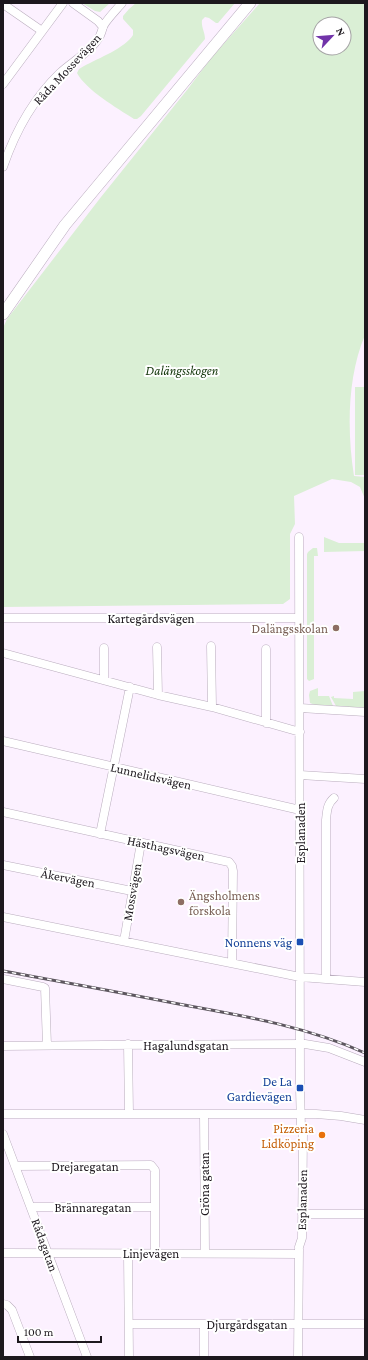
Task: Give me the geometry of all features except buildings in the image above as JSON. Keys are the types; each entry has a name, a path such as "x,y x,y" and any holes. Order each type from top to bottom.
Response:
{"main road":[{"path":"3,314 65,225 250,3"}],"street":[{"path":"3,84 63,3"},
{"name":"Råda Mossevägen","path":"3,167 11,143 36,101 57,76 96,43 102,34 103,27 98,21 73,3"},
{"path":"103,27 122,3"},
{"path":"3,4 42,31"},
{"name":"Esplanaden","path":"299,537 300,1088 301,1128 303,1133 302,1238 299,1250"},
{"name":"Kartegårdsvägen","path":"3,618 299,618"},
{"path":"211,646 212,707"},
{"path":"157,647 158,695"},
{"path":"104,648 104,680"},
{"path":"266,649 266,723"},
{"path":"3,653 158,695 212,707 300,732"},
{"path":"100,834 130,687"},
{"path":"300,708 365,712"},
{"name":"Lunnelidsvägen","path":"3,742 300,810"},
{"path":"300,775 365,779"},
{"path":"326,978 326,820 327,807 330,801 334,798"},
{"name":"Hästhagsvägen","path":"3,812 231,863 233,871 232,963"},
{"name":"Mossvägen","path":"124,941 142,843"},
{"name":"Åkervägen","path":"3,865 132,891"},
{"path":"3,917 300,977 365,982"},
{"path":"3,980 45,988 47,1046"},
{"path":"128,1044 129,1114"},
{"name":"Hagalundsgatan","path":"3,1046 128,1044 314,1045 329,1048 365,1062"},
{"path":"3,1114 329,1115 365,1120"},
{"name":"Gröna gatan","path":"204,1114 205,1253"},
{"name":"Esplanaden","path":"298,1357 299,1133 301,1128"},
{"name":"Rådagatan","path":"3,1134 87,1357"},
{"name":"Drejaregatan","path":"15,1166 151,1166 154,1167 155,1170 155,1207"},
{"name":"Brännaregatan","path":"31,1207 155,1207"},
{"path":"155,1207 155,1254"},
{"path":"302,1214 365,1214"},
{"name":"Linjevägen","path":"3,1253 155,1254 299,1250"},
{"path":"128,1253 129,1357"},
{"path":"3,1304 7,1305 12,1310 30,1357"},
{"name":"Djurgårdsgatan","path":"129,1324 365,1324"},
{"path":"204,1324 204,1357"}],"green space":[{"path":"82,3 110,3 100,12 95,11"},
{"path":"136,3 235,3 218,23 205,17 202,20 205,39 141,116 134,119 87,86 77,73 79,69 118,48 129,40 133,35 133,30 123,19 123,16"},
{"name":"Dalängsskogen","path":"260,3 365,3 365,335 359,351 352,386 350,405 350,441 354,476 365,477 365,499 360,487 351,482 332,479 294,496 295,524 290,534 290,599 283,604 3,607 3,328 7,319 101,197 212,57"},
{"path":"355,387 365,387 365,475 355,475"},
{"path":"324,537 339,543 365,543 365,551 324,552"},
{"path":"313,548 317,548 318,556 314,556 314,679 309,681 307,679 307,554"},
{"path":"318,688 318,696 329,696 333,706 315,705 310,703 310,691"},
{"path":"365,691 365,708 336,706 331,697 334,696 334,698 353,699 353,692"}],"railway":[{"path":"3,971 276,1023 321,1036 365,1053"}],"place":[{"name":"Dalängsskolan","path":"336,628"},
{"name":"Ängsholmens förskola","path":"181,902"},
{"name":"Nonnens väg","path":"300,942"},
{"name":"De La Gardievägen","path":"300,1088"},
{"name":"Pizzeria Lidköping","path":"322,1135"}]}
